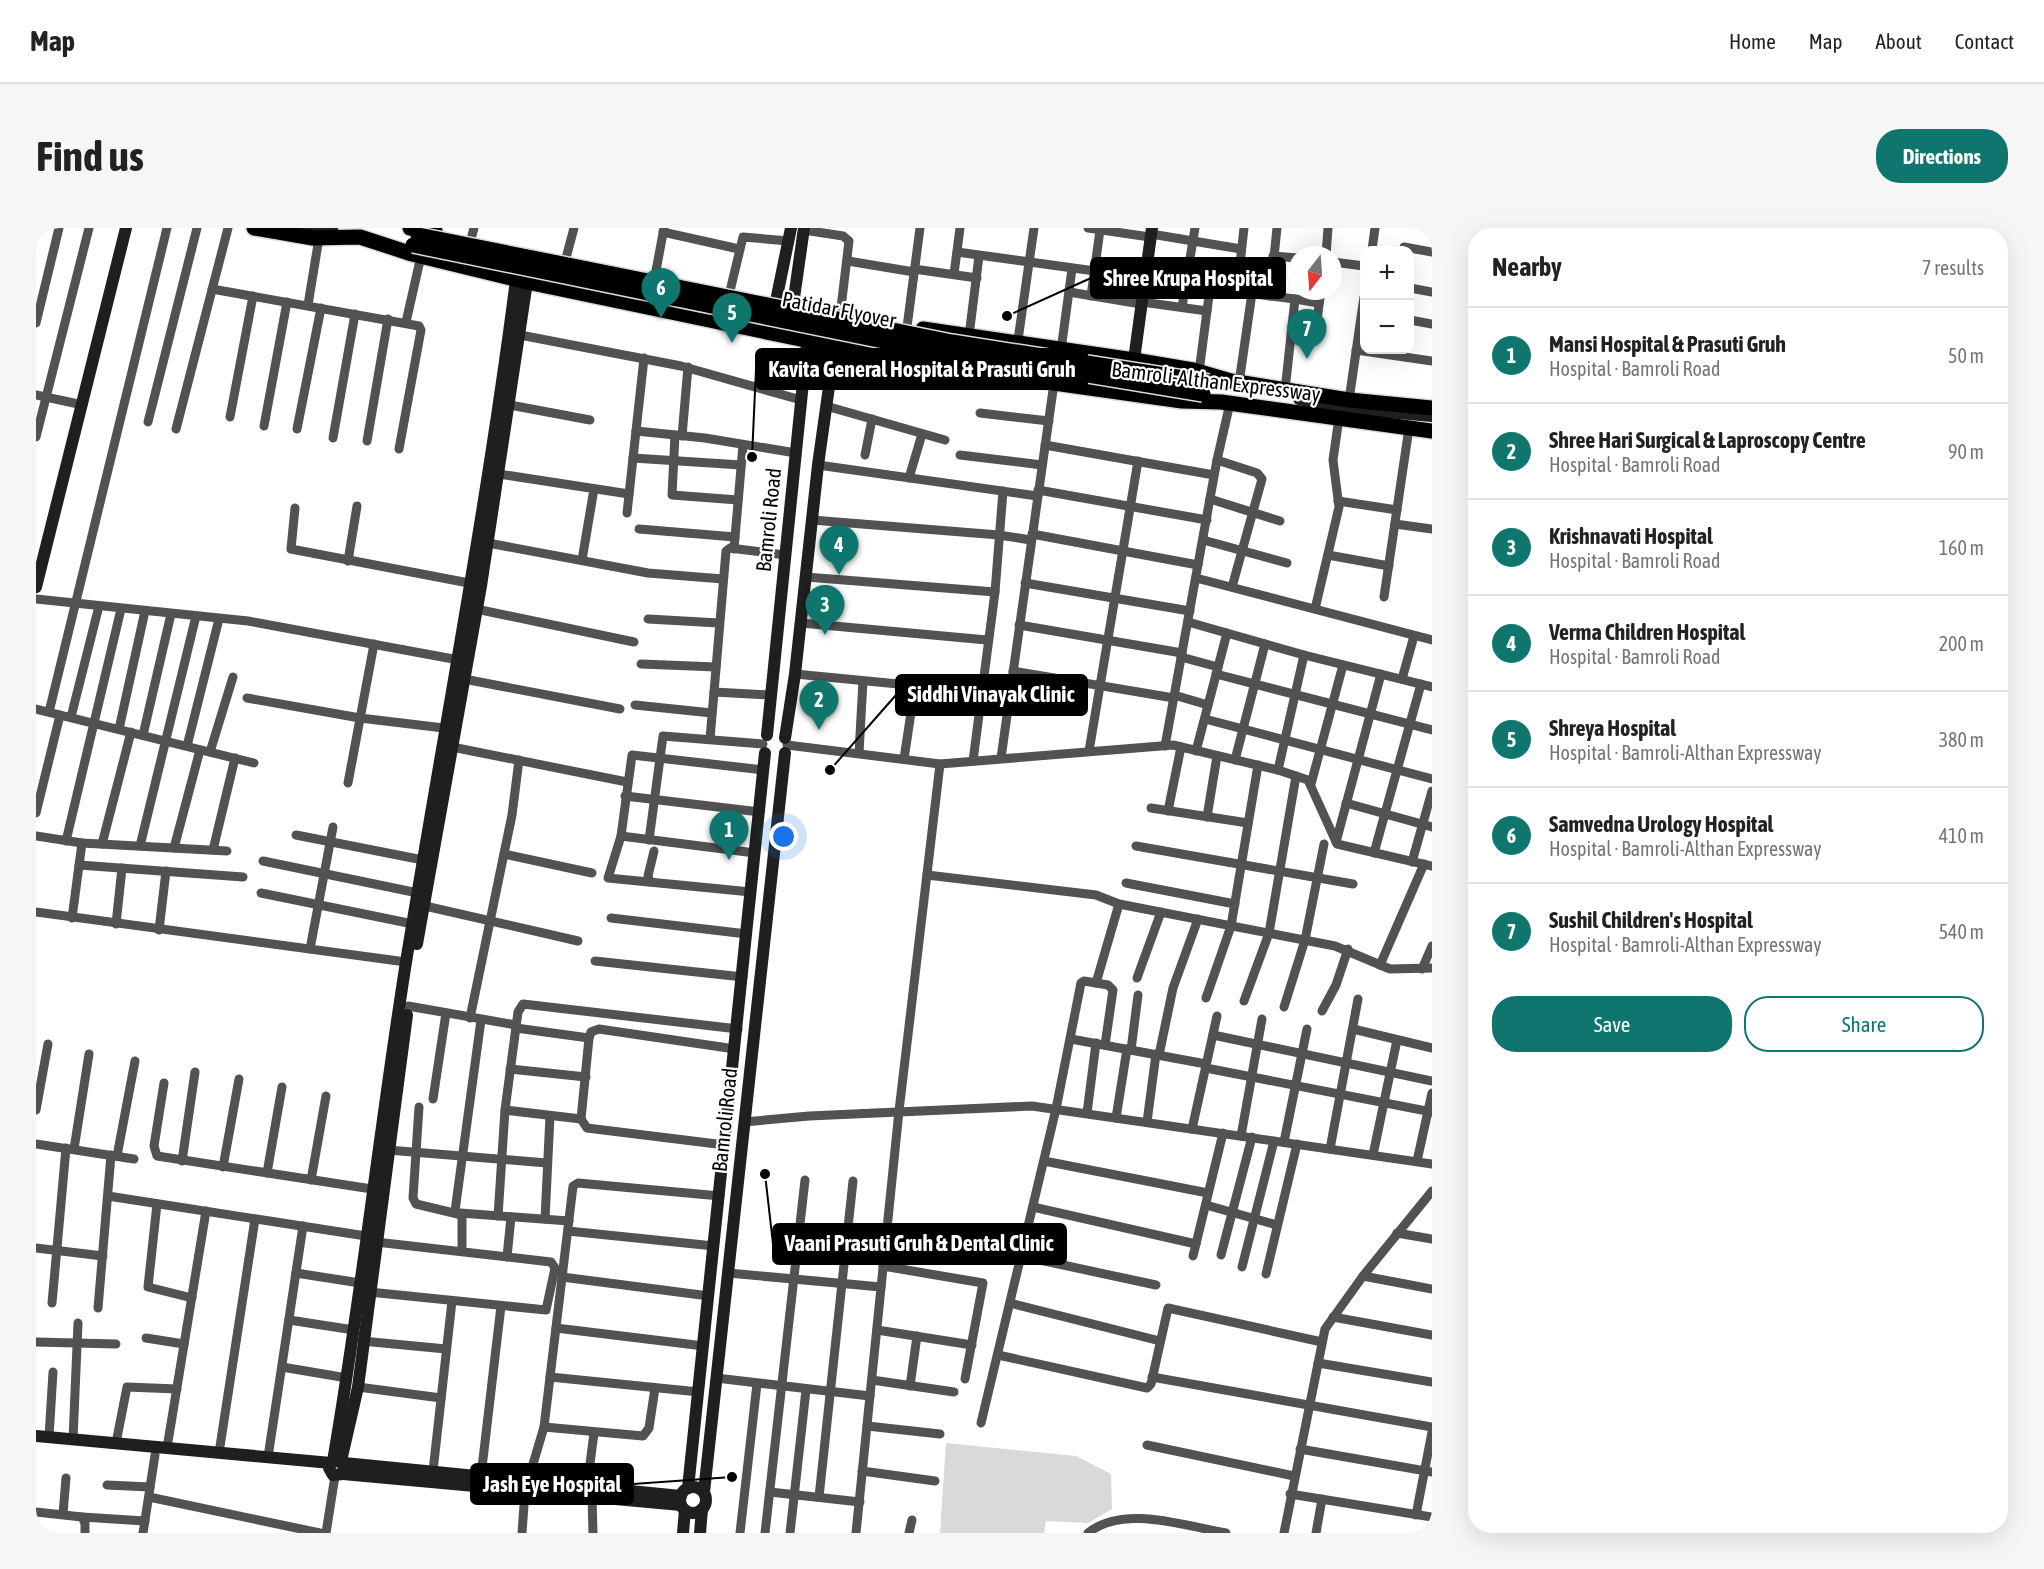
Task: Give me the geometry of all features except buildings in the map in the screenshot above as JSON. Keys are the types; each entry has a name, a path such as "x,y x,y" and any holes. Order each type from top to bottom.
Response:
{"main road":[{"path":"254,228 319,238 360,237"},
{"name":"Patidar Flyover","path":"396,228 419,237 883,341 1204,383 1235,382 1349,400 1432,408"},
{"name":"Bamroli-Althan Expressway","path":"419,237 472,233 566,258 794,303 840,316 1134,360 1204,383"},
{"name":"Patidar Flyover","path":"360,237 378,245 419,237"},
{"name":"Bamroli-Althan Expressway","path":"419,237 522,281 834,346 1012,376 1182,401 1225,402 1432,431"},
{"name":"Patidar Flyover","path":"1204,383 1225,402"}],"street":[{"path":"36,323 60,228"},
{"path":"36,437 41,396 89,228"},
{"path":"36,588 126,228"},
{"path":"49,712 167,228"},
{"path":"148,422 197,228"},
{"path":"176,429 228,228"},
{"path":"297,228 360,237"},
{"path":"566,258 574,228"},
{"path":"907,327 920,228"},
{"path":"954,274 960,228"},
{"path":"1012,376 1034,228"},
{"path":"1088,228 1151,233 1241,249"},
{"path":"1182,307 1195,228"},
{"path":"1237,291 1244,228"},
{"path":"1270,296 1277,228"},
{"path":"1327,246 1328,228"},
{"path":"1373,246 1375,228"},
{"path":"1091,296 1102,229"},
{"path":"655,276 664,230 739,249"},
{"path":"764,330 776,301 797,232"},
{"path":"789,336 794,303 797,232"},
{"path":"730,291 741,239 746,236 797,232 846,237 850,244 840,316"},
{"path":"1134,360 1151,233"},
{"path":"406,322 419,237"},
{"path":"308,305 319,238"},
{"path":"1414,249 1432,252"},
{"path":"957,252 1095,272"},
{"path":"969,336 979,256"},
{"path":"1273,256 1288,257"},
{"path":"848,261 977,278"},
{"path":"1342,263 1360,265"},
{"path":"1061,350 1072,269"},
{"path":"326,1533 337,1467 360,1283 388,1150 408,1006 452,747 450,729 464,679 462,661 476,609 476,585 488,543 510,405 520,335 522,281"},
{"path":"337,1467 358,1387 369,1292 372,1189 406,962 423,860 476,585 500,404 522,281"},
{"path":"1186,284 1288,298"},
{"path":"1204,383 1210,288"},
{"path":"212,289 417,325 421,330 399,449"},
{"path":"1414,289 1432,292"},
{"path":"1069,292 1207,311"},
{"path":"1235,382 1252,293"},
{"path":"230,417 253,296"},
{"path":"1294,300 1281,390 1297,399 1345,408 1432,416"},
{"path":"1300,300 1320,303"},
{"path":"1292,326 1316,327 1320,300"},
{"path":"264,426 287,302"},
{"path":"297,429 321,308"},
{"name":"Bamroli Road","path":"684,1500 704,1346 807,340 813,309"},
{"path":"333,438 355,314"},
{"name":"Bamroli Road","path":"704,1492 818,465 840,316"},
{"path":"367,441 388,319"},
{"path":"1414,321 1432,324"},
{"path":"1349,400 1360,328"},
{"path":"520,335 688,368 801,400"},
{"path":"1356,350 1432,360"},
{"path":"627,513 644,358"},
{"path":"688,368 672,460 672,495 738,500"},
{"path":"1001,758 1054,382"},
{"path":"41,396 83,405"},
{"path":"1165,746 1207,520 1225,402"},
{"path":"510,405 590,420"},
{"path":"826,406 945,440"},
{"path":"1275,410 1292,406 1432,424"},
{"path":"980,413 1049,421"},
{"path":"1315,609 1338,501 1333,455 1339,418"},
{"path":"865,455 872,419"},
{"path":"1384,597 1409,428"},
{"path":"636,431 796,453"},
{"path":"909,478 922,434"},
{"path":"734,549 742,444"},
{"path":"1045,445 1214,475"},
{"path":"960,455 1042,465"},
{"path":"633,458 741,465"},
{"path":"1216,460 1260,476 1262,484 1232,587"},
{"path":"1089,751 1138,461"},
{"path":"818,465 1130,506 1207,520"},
{"path":"499,474 629,494"},
{"path":"582,560 594,489"},
{"path":"974,761 987,640 995,592 1004,491"},
{"path":"1210,499 1280,521"},
{"path":"1338,501 1397,510"},
{"path":"348,561 357,506"},
{"path":"294,508 291,549 476,585"},
{"path":"812,520 1031,537 1198,565"},
{"path":"1395,524 1432,529"},
{"path":"639,529 735,537"},
{"path":"1203,540 1287,563"},
{"path":"488,543 648,573 723,579"},
{"path":"710,739 725,552 728,549 734,549 786,555"},
{"path":"1328,555 1389,566"},
{"path":"806,577 995,592"},
{"path":"1196,578 1432,640"},
{"path":"1025,583 1190,611"},
{"path":"36,599 219,619 462,661"},
{"path":"71,717 99,606"},
{"path":"66,841 121,609"},
{"path":"476,609 634,642"},
{"path":"118,729 145,611"},
{"path":"143,735 171,614"},
{"path":"140,846 196,616"},
{"path":"187,746 219,619"},
{"path":"648,619 719,623"},
{"path":"1188,622 1304,655 1432,687"},
{"path":"801,623 987,640"},
{"path":"1019,625 1182,655 1254,684 1432,730"},
{"path":"1196,751 1227,633"},
{"path":"1402,679 1414,636"},
{"path":"348,783 374,644"},
{"path":"1235,760 1264,644"},
{"path":"1278,770 1304,655"},
{"path":"641,664 716,667"},
{"path":"1311,784 1343,665"},
{"path":"1013,671 1174,696 1208,705"},
{"path":"795,674 981,692"},
{"path":"1336,842 1381,674"},
{"path":"210,752 233,677"},
{"path":"464,679 620,709"},
{"path":"858,753 863,681"},
{"path":"1374,853 1421,684"},
{"path":"904,759 915,686"},
{"path":"714,692 771,695"},
{"path":"247,698 360,718 450,729"},
{"path":"635,705 712,713"},
{"path":"36,709 254,763"},
{"path":"36,813 60,715"},
{"path":"1205,719 1432,779"},
{"path":"102,844 131,732"},
{"path":"765,744 775,733 786,745 940,764 1089,751 1181,747 1278,770 1311,784 1336,842"},
{"path":"649,840 658,758 663,736 765,744 775,758 786,745"},
{"path":"452,747 627,782"},
{"path":"1168,811 1181,747"},
{"path":"174,848 200,750"},
{"path":"752,892 608,878 621,836 632,755 764,770"},
{"path":"1207,817 1217,756"},
{"path":"213,850 236,758"},
{"path":"470,1018 504,854 519,760"},
{"path":"857,1533 899,1111 940,764"},
{"path":"1206,998 1231,926 1258,765"},
{"path":"1244,1001 1269,933 1296,776"},
{"path":"1412,861 1427,826 1432,791"},
{"path":"625,796 760,812"},
{"path":"1346,803 1427,826"},
{"path":"1150,808 1248,823"},
{"path":"310,949 333,827"},
{"path":"296,834 330,843 423,860"},
{"path":"36,836 82,843 227,850"},
{"path":"621,836 755,853"},
{"path":"1336,842 1428,865 1380,966"},
{"path":"72,918 82,843"},
{"path":"1284,1006 1305,940 1324,844"},
{"path":"1136,846 1353,884"},
{"path":"650,882 648,876 654,851"},
{"path":"504,854 592,873"},
{"path":"263,861 418,893"},
{"path":"79,865 243,878"},
{"path":"117,924 122,868"},
{"path":"159,930 166,872"},
{"path":"927,875 1096,895 1119,904 1348,949 1380,966 1398,970 1427,968 1432,946"},
{"path":"1126,883 1235,904"},
{"path":"261,893 413,924"},
{"path":"1096,982 1119,904"},
{"path":"425,906 578,941"},
{"path":"36,912 406,962"},
{"path":"1137,978 1161,912"},
{"path":"611,918 747,934"},
{"path":"1147,1122 1157,1055 1173,988 1198,919"},
{"path":"1322,1011 1336,985 1348,949"},
{"path":"596,961 743,977"},
{"path":"981,1423 1056,1109 1081,983 1084,981 1108,985 1113,990 1087,1113"},
{"path":"1116,1118 1138,995"},
{"path":"1330,1149 1358,999"},
{"path":"498,1216 505,1110 519,1008 528,1003 738,1029"},
{"path":"408,1006 516,1027 590,1038"},
{"path":"433,1099 446,1013"},
{"path":"1192,1129 1217,1016"},
{"path":"1241,1136 1263,1019"},
{"path":"462,1251 463,1219 457,1212 462,1156 481,1020"},
{"path":"725,1145 592,1130 582,1124 581,1119 585,1077 591,1032 599,1029 735,1049"},
{"path":"1242,1267 1279,1141 1307,1029"},
{"path":"1353,1029 1431,1046"},
{"path":"1213,1035 1432,1081"},
{"path":"1071,1039 1129,1049 1251,1077 1430,1111"},
{"path":"1373,1155 1397,1040"},
{"path":"36,1110 41,1058 48,1044"},
{"path":"52,1303 55,1250 70,1149 89,1054"},
{"path":"98,1308 108,1196 114,1156 135,1061"},
{"path":"510,1069 585,1077"},
{"path":"182,1161 195,1072"},
{"path":"223,1167 239,1079"},
{"path":"164,1083 154,1151 157,1156 372,1189"},
{"path":"267,1173 282,1087"},
{"path":"1418,1161 1432,1093"},
{"path":"311,1180 326,1096"},
{"path":"744,1122 899,1111 1032,1106 1432,1164"},
{"path":"419,1107 414,1202 457,1212 544,1219 568,1226 714,1246"},
{"path":"505,1110 581,1119"},
{"path":"544,1219 550,1116"},
{"path":"1193,1256 1222,1133"},
{"path":"1221,1255 1252,1137"},
{"path":"36,1143 134,1159"},
{"path":"1266,1274 1296,1144"},
{"path":"388,1150 547,1163"},
{"path":"1044,1161 1208,1193"},
{"path":"765,1533 805,1180"},
{"path":"819,1497 853,1181"},
{"path":"522,1533 528,1485 544,1427 573,1186 578,1183 720,1196"},
{"path":"1284,1533 1290,1494 1325,1329 1363,1276 1432,1191"},
{"path":"108,1196 303,1226 371,1239 551,1262 555,1268 548,1309 369,1292"},
{"path":"157,1204 148,1287 192,1298"},
{"path":"1206,1205 1277,1225"},
{"path":"1033,1208 1196,1244"},
{"path":"167,1448 206,1211"},
{"path":"507,1257 511,1217"},
{"path":"219,1453 255,1219"},
{"path":"268,1457 303,1226"},
{"path":"1397,1233 1432,1239"},
{"path":"36,1248 103,1256"},
{"path":"1021,1256 1156,1285"},
{"path":"883,1266 981,1281 984,1285 965,1379"},
{"path":"296,1273 360,1283"},
{"path":"728,1273 881,1287"},
{"path":"1363,1276 1432,1289"},
{"path":"562,1277 709,1296"},
{"path":"433,1471 452,1301"},
{"path":"1010,1303 1160,1341"},
{"path":"481,1476 501,1306"},
{"path":"998,1354 1149,1388 1168,1308 1322,1342"},
{"path":"1333,1317 1432,1335"},
{"path":"289,1320 354,1330"},
{"path":"73,1439 78,1323"},
{"path":"556,1328 704,1346"},
{"path":"877,1330 972,1345"},
{"path":"910,1386 916,1336"},
{"path":"146,1338 184,1344"},
{"path":"362,1341 446,1349"},
{"path":"36,1342 116,1344"},
{"path":"1318,1364 1432,1382"},
{"path":"282,1367 347,1378"},
{"path":"49,1437 52,1372"},
{"path":"550,1377 699,1392"},
{"path":"1152,1377 1432,1426"},
{"path":"716,1378 870,1396"},
{"path":"872,1380 954,1392"},
{"path":"740,1533 757,1384"},
{"path":"116,1443 127,1387 177,1389"},
{"path":"358,1387 441,1398"},
{"path":"544,1427 594,1433 646,1434 655,1388"},
{"path":"790,1533 807,1390"},
{"path":"867,1426 940,1434"},
{"path":"1416,1515 1428,1471 1432,1432"},
{"path":"593,1533 589,1492 594,1433"},
{"path":"36,1436 268,1457 337,1467 684,1500"},
{"path":"36,1444 155,1455 433,1471 481,1476 528,1485"},
{"path":"1147,1445 1294,1476"},
{"path":"1300,1449 1428,1471"},
{"path":"143,1533 155,1455"},
{"path":"862,1472 934,1481"},
{"path":"63,1514 66,1478"},
{"path":"107,1485 149,1492 321,1533"},
{"path":"683,1533 684,1500 697,1488 704,1492 706,1500 702,1509 700,1533"},
{"path":"770,1492 860,1502"},
{"path":"1290,1494 1432,1517"},
{"path":"1316,1533 1322,1499"},
{"path":"684,1500 693,1513 702,1509"},
{"path":"36,1512 145,1521"},
{"path":"82,1517 85,1523 85,1533"},
{"path":"1090,1532 1127,1517 1226,1533"},
{"path":"909,1533 912,1520"}],"shaded area":[{"path":"946,1443 1076,1456 1111,1474 1112,1509 1088,1523 1046,1521 1044,1533 940,1533"}],"place":[{"name":"Shree Krupa Hospital","path":"1007,316"},
{"name":"Samvedna Urology Hospital","path":"661,318"},
{"name":"Shreya Hospital","path":"732,343"},
{"name":"Sushil Children's Hospital","path":"1307,359"},
{"name":"Kavita General Hospital & Prasuti Gruh","path":"752,457"},
{"name":"Verma Children Hospital","path":"839,575"},
{"name":"Krishnavati Hospital","path":"825,635"},
{"name":"Shree Hari Surgical & Laproscopy Centre","path":"819,730"},
{"name":"Siddhi Vinayak Clinic","path":"830,770"},
{"name":"Mansi Hospital & Prasuti Gruh","path":"729,860"},
{"name":"Vaani Prasuti Gruh & Dental Clinic","path":"765,1174"},
{"name":"Jash Eye Hospital","path":"732,1477"}]}
